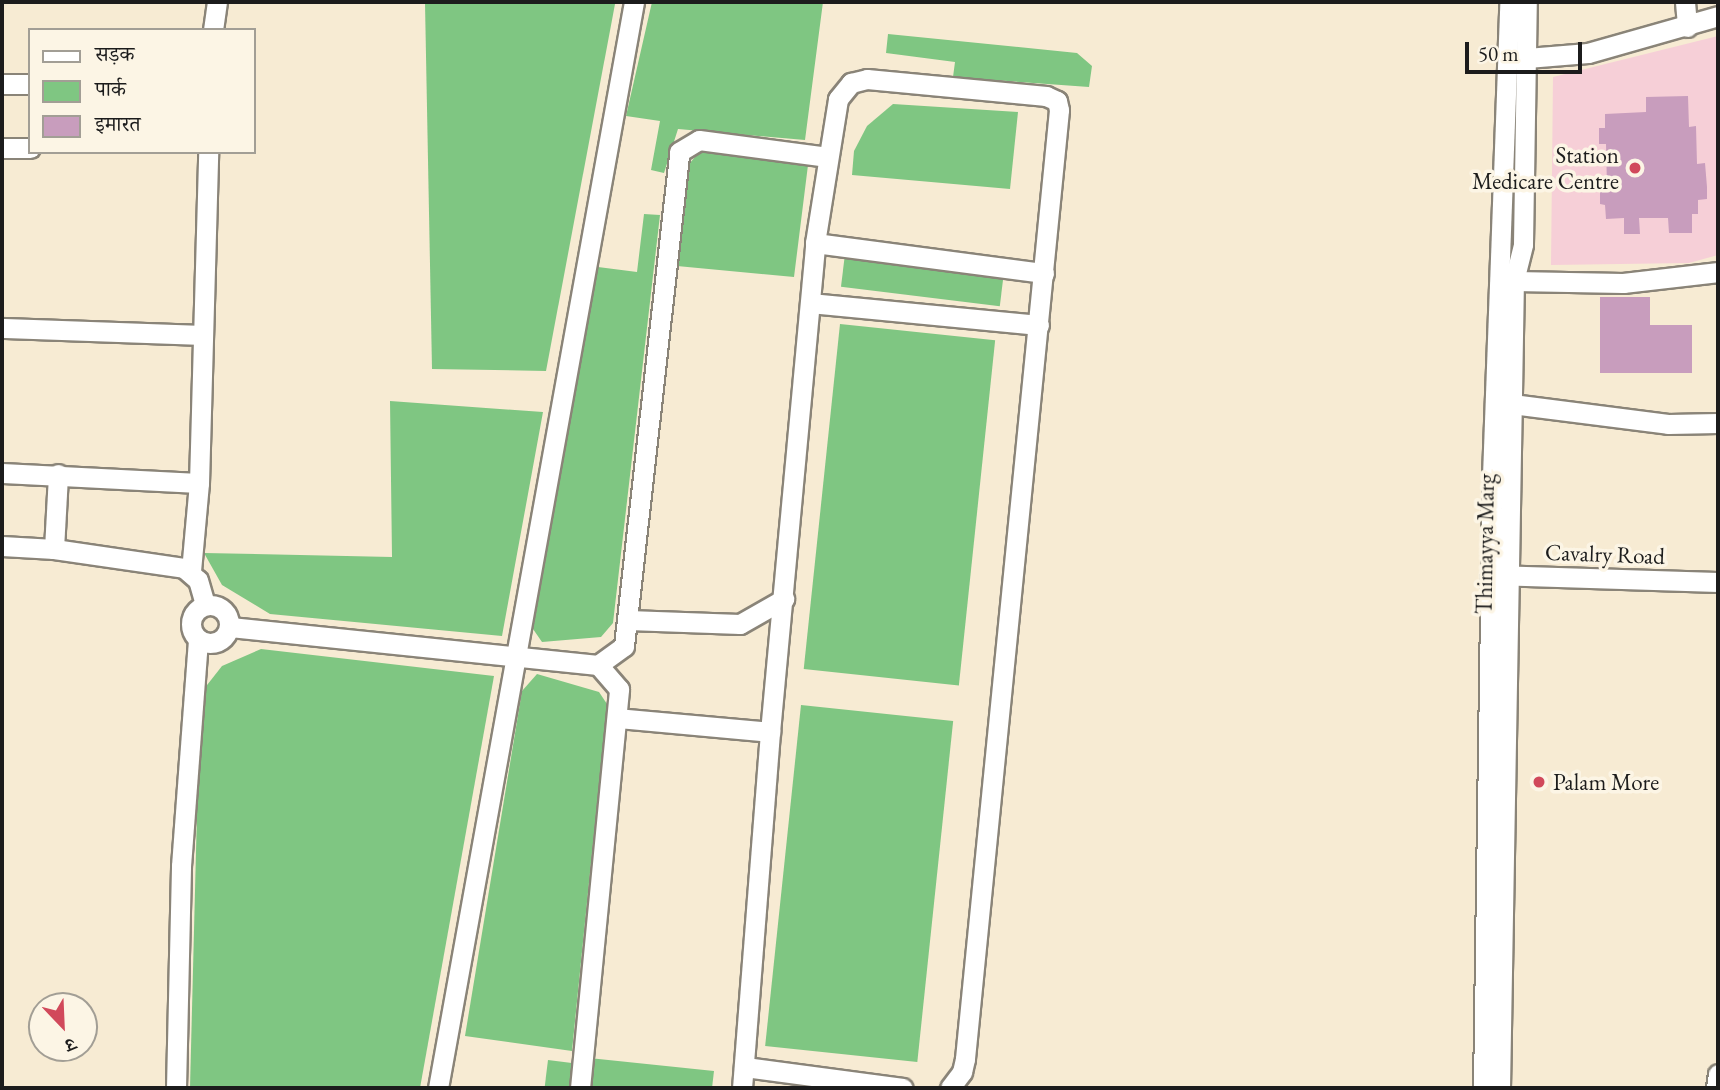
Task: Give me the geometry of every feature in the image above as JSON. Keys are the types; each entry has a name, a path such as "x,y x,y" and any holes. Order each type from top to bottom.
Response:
{"street":[{"path":"213,28 217,2"},
{"path":"438,1088 634,2"},
{"name":"Thimayya Marg","path":"1483,1088 1502,475 1509,2"},
{"name":"Thimayya Marg","path":"1502,475 1513,404 1514,281 1523,244 1527,2"},
{"path":"1685,2 1687,27"},
{"path":"1527,58 1588,53 1718,16"},
{"path":"742,1088 770,732 815,243 838,99 852,83 867,79 1046,96 1057,102 1059,110 965,1059 962,1072 950,1088"},
{"path":"2,84 28,84"},
{"path":"230,627 598,664 624,646 679,152 699,140 828,157"},
{"path":"2,148 28,148"},
{"path":"205,605 201,588 191,571 199,483 208,154"},
{"path":"815,243 1044,273"},
{"path":"1514,281 1623,283 1718,272"},
{"path":"810,303 1039,325"},
{"path":"2,328 201,335"},
{"path":"1513,404 1668,424 1718,423"},
{"path":"2,473 199,483"},
{"path":"54,549 58,474"},
{"path":"2,546 54,549 171,564 191,571"},
{"name":"Thimayya Marg","path":"1499,575 1500,1088"},
{"name":"Cavalry Road","path":"1499,575 1718,582"},
{"path":"628,620 740,624 784,599"},
{"path":"205,605 223,609 228,616 230,627 224,638 216,642 198,639 192,632 192,618 205,605"},
{"path":"176,1088 180,866 198,639"},
{"path":"580,1088 619,689 598,664"},
{"path":"617,718 770,732"},
{"path":"745,1067 903,1088"},
{"path":"1716,1088 1718,1074"}],"shaded area":[{"name":"Station Medicare Centre","path":"1718,36 1718,255 1689,263 1551,265 1553,77"}],"green space":[{"path":"652,2 823,2 805,140 678,129 664,173 651,170 660,121 626,116"},
{"path":"425,3 615,4 546,371 432,369"},
{"path":"888,34 1077,53 1092,66 1089,87 953,77 955,62 886,53"},
{"path":"893,104 1018,112 1010,189 852,175 854,151 867,126"},
{"path":"701,150 808,165 794,277 677,266 689,164"},
{"path":"644,214 660,215 613,623 601,637 542,642 533,629 598,267 637,272"},
{"path":"845,254 1004,273 1000,306 841,287"},
{"path":"840,324 995,340 959,685 804,669"},
{"path":"390,401 543,412 502,636 270,614 222,585 204,553 392,557"},
{"path":"261,649 494,676 420,1088 190,1088 200,694 222,666"},
{"path":"537,674 599,692 607,704 572,1051 465,1036 522,691"},
{"path":"801,705 953,721 917,1062 765,1046"},
{"path":"589,1058 714,1071 712,1088 586,1088"},
{"path":"548,1060 574,1063 571,1088 545,1088"}],"building":[{"path":"1688,96 1689,127 1696,126 1697,164 1705,163 1707,187 1707,199 1698,200 1698,214 1692,214 1692,233 1669,233 1668,218 1639,218 1640,234 1624,234 1624,218 1606,219 1605,205 1600,204 1600,188 1607,188 1606,144 1599,144 1599,128 1605,128 1605,114 1646,112 1646,97"},
{"path":"1600,297 1650,297 1650,325 1692,325 1692,373 1600,373"}],"place":[{"name":"Station Medicare Centre","path":"1635,168"},
{"name":"Palam More","path":"1539,782"}]}
